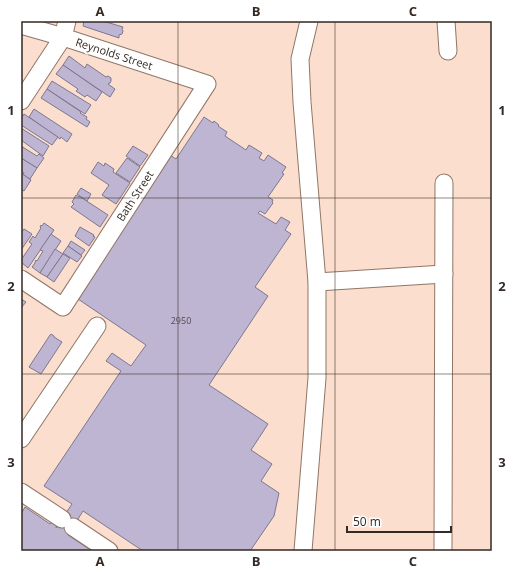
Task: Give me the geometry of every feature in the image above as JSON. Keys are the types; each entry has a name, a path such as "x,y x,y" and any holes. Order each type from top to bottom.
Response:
{"street":[{"path":"302,551 317,378 317,282 302,102 300,59 309,21"},
{"path":"446,21 448,51"},
{"name":"Reynolds Street","path":"21,25 65,29 207,84"},
{"path":"21,101 65,29"},
{"name":"Bath Street","path":"21,279 63,307 207,84"},
{"path":"443,551 444,183"},
{"path":"317,282 444,274"},
{"path":"21,438 97,326"},
{"path":"21,492 109,551"}],"building":[{"path":"84,21 103,21 123,27 123,31 122,34 119,35 119,38 83,26"},
{"path":"69,56 85,68 87,64 106,77 108,76 111,78 110,83 108,84 115,89 110,97 63,65"},
{"path":"63,65 102,92 96,101 87,95 85,97 76,91 78,89 56,74"},
{"path":"52,81 91,105 85,114 47,89"},
{"path":"47,89 87,117 86,119 90,122 87,127 41,98"},
{"path":"34,109 72,134 67,142 61,137 60,139 29,117"},
{"path":"24,114 58,137 52,145 21,125 21,119"},
{"path":"204,117 213,123 214,121 219,125 218,126 227,132 225,136 246,150 249,145 262,153 259,158 264,161 268,155 286,167 282,173 284,174 268,197 273,200 273,203 265,214 260,211 258,213 276,224 281,217 290,222 285,230 291,234 255,287 268,296 209,385 268,424 251,450 272,464 261,481 279,493 274,516 250,551 143,551 83,511 68,535 92,551 21,551 21,514 25,507 50,524 52,521 57,525 56,528 72,504 44,486 121,371 106,361 112,353 131,366 146,345 75,297 170,155 176,159"},
{"path":"21,128 49,146 43,156 21,140"},
{"path":"21,146 37,156 39,154 44,158 37,168 21,158"},
{"path":"133,146 148,155 140,166 126,156"},
{"path":"21,158 37,168 30,179 23,175 24,173 21,171"},
{"path":"127,158 140,167 130,182 116,173"},
{"path":"98,162 104,166 105,163 114,169 113,172 130,183 116,204 102,195 109,185 91,173"},
{"path":"21,173 31,180 24,191 21,189"},
{"path":"81,188 91,194 87,201 77,194"},
{"path":"76,195 108,215 100,227 71,207 74,204 72,202"},
{"path":"44,223 54,230 28,268 21,262 21,260 32,244 29,242 33,236 35,238 41,228 41,225 42,226"},
{"path":"80,227 95,237 89,246 75,236"},
{"path":"24,229 32,234 21,250 21,233"},
{"path":"51,234 61,241 40,273 32,267 43,251 40,250"},
{"path":"71,241 85,250 81,255 68,246"},
{"path":"68,246 82,256 77,262 63,253"},
{"path":"55,249 63,254 47,277 40,273"},
{"path":"63,254 70,258 54,282 47,277"},
{"path":"21,299 26,302 21,308"},
{"path":"51,334 62,342 41,374 29,367"}]}
